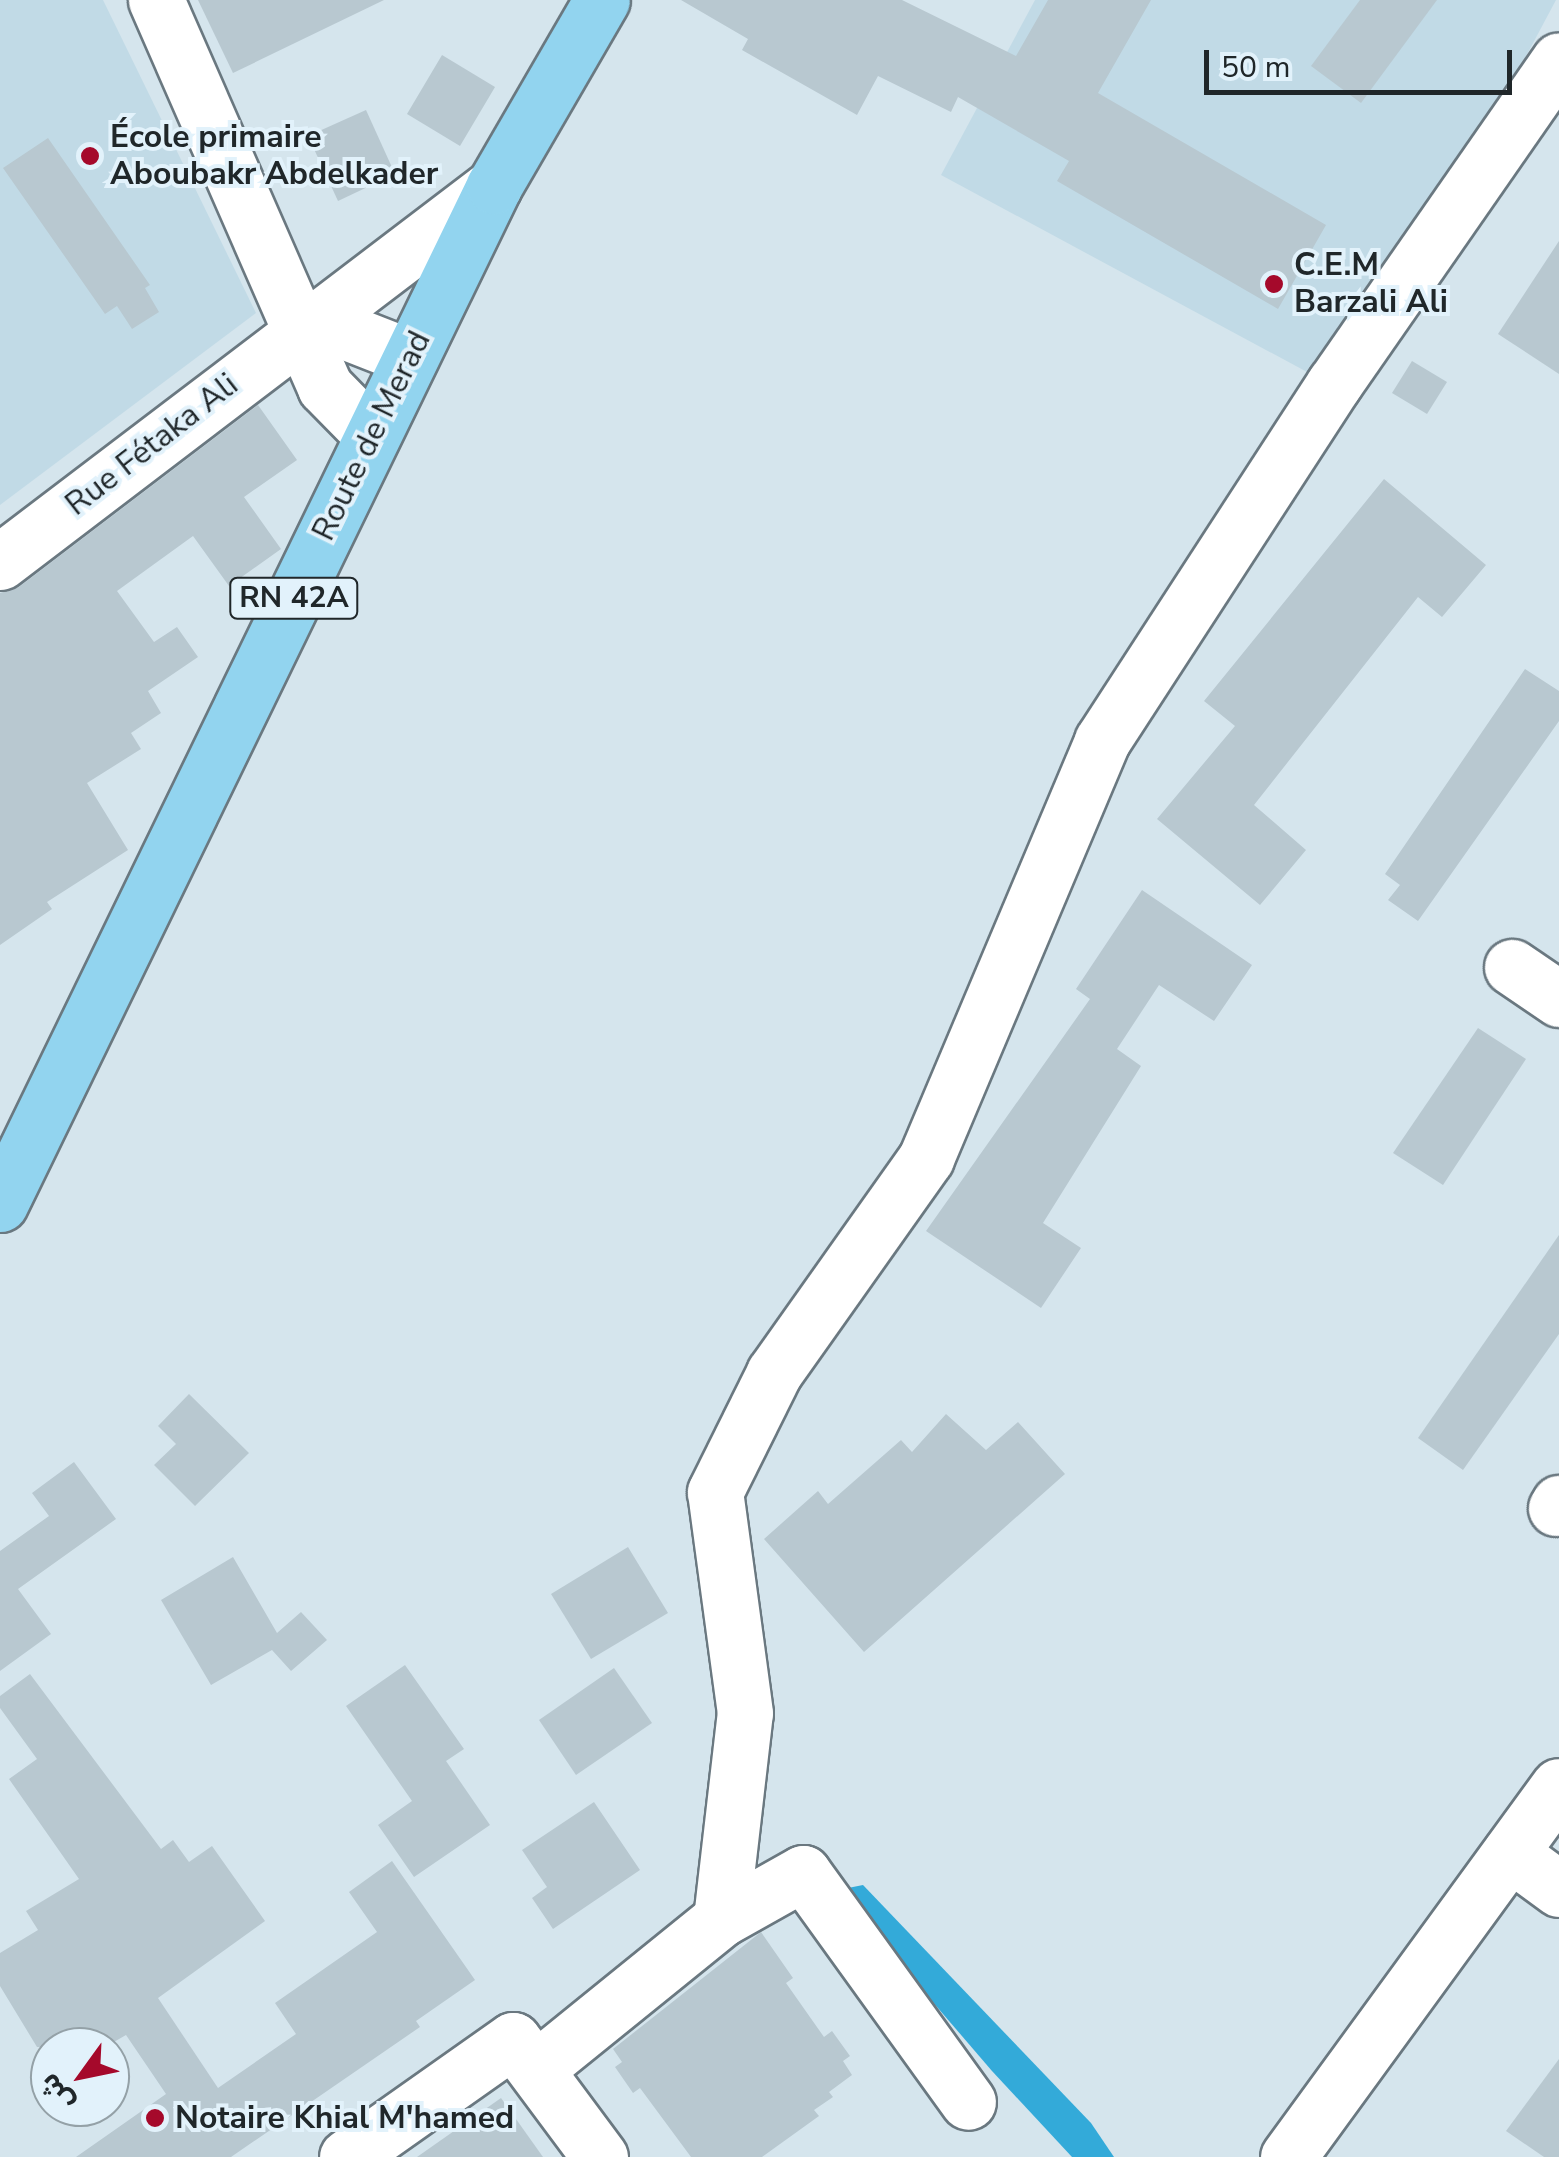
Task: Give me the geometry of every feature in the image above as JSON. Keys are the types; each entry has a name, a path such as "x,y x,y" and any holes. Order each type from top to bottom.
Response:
{"main road":[{"name":"Route de Merad","path":"3,1189 494,186 598,3"}],"street":[{"path":"156,0 304,328 325,386 372,436"},
{"path":"721,1919 745,1713 715,1492 774,1373 926,1158 1102,741 1334,384 1559,60"},
{"name":"Rue Fétaka Ali","path":"0,562 494,186"},
{"path":"304,328 331,326 410,357"},
{"path":"1512,967 1559,999"},
{"path":"1288,2157 1559,1786"},
{"path":"1510,1853 1559,1890"},
{"path":"538,2068 721,1919 803,1873 968,2102"},
{"path":"347,2157 513,2040 538,2068 600,2157"}],"shaded area":[{"name":"École primaire Aboubakr Abdelkader","path":"0,0 103,0 256,313 0,505"},
{"name":"C.E.M Barzali Ali","path":"1035,0 1556,0 1346,393 941,175"},
{"path":"863,1885 1091,2123 1114,2157 1072,2157 992,2071 907,1972 848,1888"}],"building":[{"path":"198,0 384,0 233,73"},
{"path":"681,0 902,0 1016,56 1048,0 1151,0 1098,93 1326,225 1278,309 1057,181 1069,161 958,97 951,112 878,76 857,115 742,50 748,39"},
{"path":"1360,0 1437,0 1361,103 1311,66"},
{"path":"442,55 495,87 460,146 407,114"},
{"path":"366,110 395,174 338,201 308,136"},
{"path":"48,138 150,285 145,288 159,312 132,329 117,306 105,314 3,168"},
{"path":"1559,241 1559,374 1498,334"},
{"path":"1412,361 1447,382 1427,414 1392,393"},
{"path":"258,405 297,460 244,497 281,549 229,586 193,536 117,591 154,642 177,627 198,657 148,691 161,713 131,733 141,749 87,783 128,850 47,902 52,909 0,945 0,593 19,587"},
{"path":"1384,479 1486,565 1442,617 1418,597 1254,805 1306,850 1260,905 1157,819 1235,726 1204,701"},
{"path":"1525,669 1559,691 1559,721 1418,921 1388,900 1400,885 1385,874"},
{"path":"1142,890 1252,965 1214,1021 1159,985 1117,1049 1141,1066 1043,1223 1081,1248 1041,1308 926,1231 1090,999 1076,989"},
{"path":"1478,1028 1526,1059 1443,1185 1393,1153"},
{"path":"1559,1235 1559,1334 1463,1470 1418,1438"},
{"path":"189,1394 249,1453 195,1506 154,1465 176,1444 158,1426"},
{"path":"946,1414 986,1450 1018,1422 1065,1474 864,1652 764,1539 818,1491 828,1504 901,1440 912,1452"},
{"path":"74,1462 116,1519 18,1589 51,1634 0,1671 0,1551 49,1516 32,1493"},
{"path":"628,1547 668,1613 591,1659 551,1594"},
{"path":"233,1557 277,1633 301,1612 327,1640 291,1671 272,1650 211,1685 161,1600"},
{"path":"405,1665 464,1749 446,1761 490,1825 414,1877 378,1825 412,1801 346,1706"},
{"path":"614,1668 652,1723 576,1775 539,1720"},
{"path":"30,1674 161,1849 173,1840 189,1862 212,1846 265,1921 158,1998 218,2088 296,2034 275,2003 377,1932 349,1892 392,1861 475,1980 416,2021 420,2027 231,2157 76,2157 119,2127 130,2127 130,2119 166,2094 130,2041 130,2027 30,2027 30,2035 0,1986 0,1953 38,1930 26,1911 79,1879 9,1779 37,1759 0,1708 0,1696"},
{"path":"594,1802 640,1870 553,1929 532,1898 547,1887 522,1850"},
{"path":"761,1932 793,1978 786,1983 824,2037 832,2031 850,2056 843,2061 852,2075 829,2092 833,2097 814,2110 819,2116 762,2157 691,2157 640,2088 633,2093 615,2067 622,2062 613,2049"},
{"path":"1559,2059 1559,2157 1544,2157 1506,2131"},
{"path":"501,2098 543,2157 417,2157"}],"place":[{"name":"École primaire Aboubakr Abdelkader","path":"90,156"},
{"name":"C.E.M Barzali Ali","path":"1274,284"},
{"name":"Notaire Khial M'hamed","path":"155,2118"}]}
